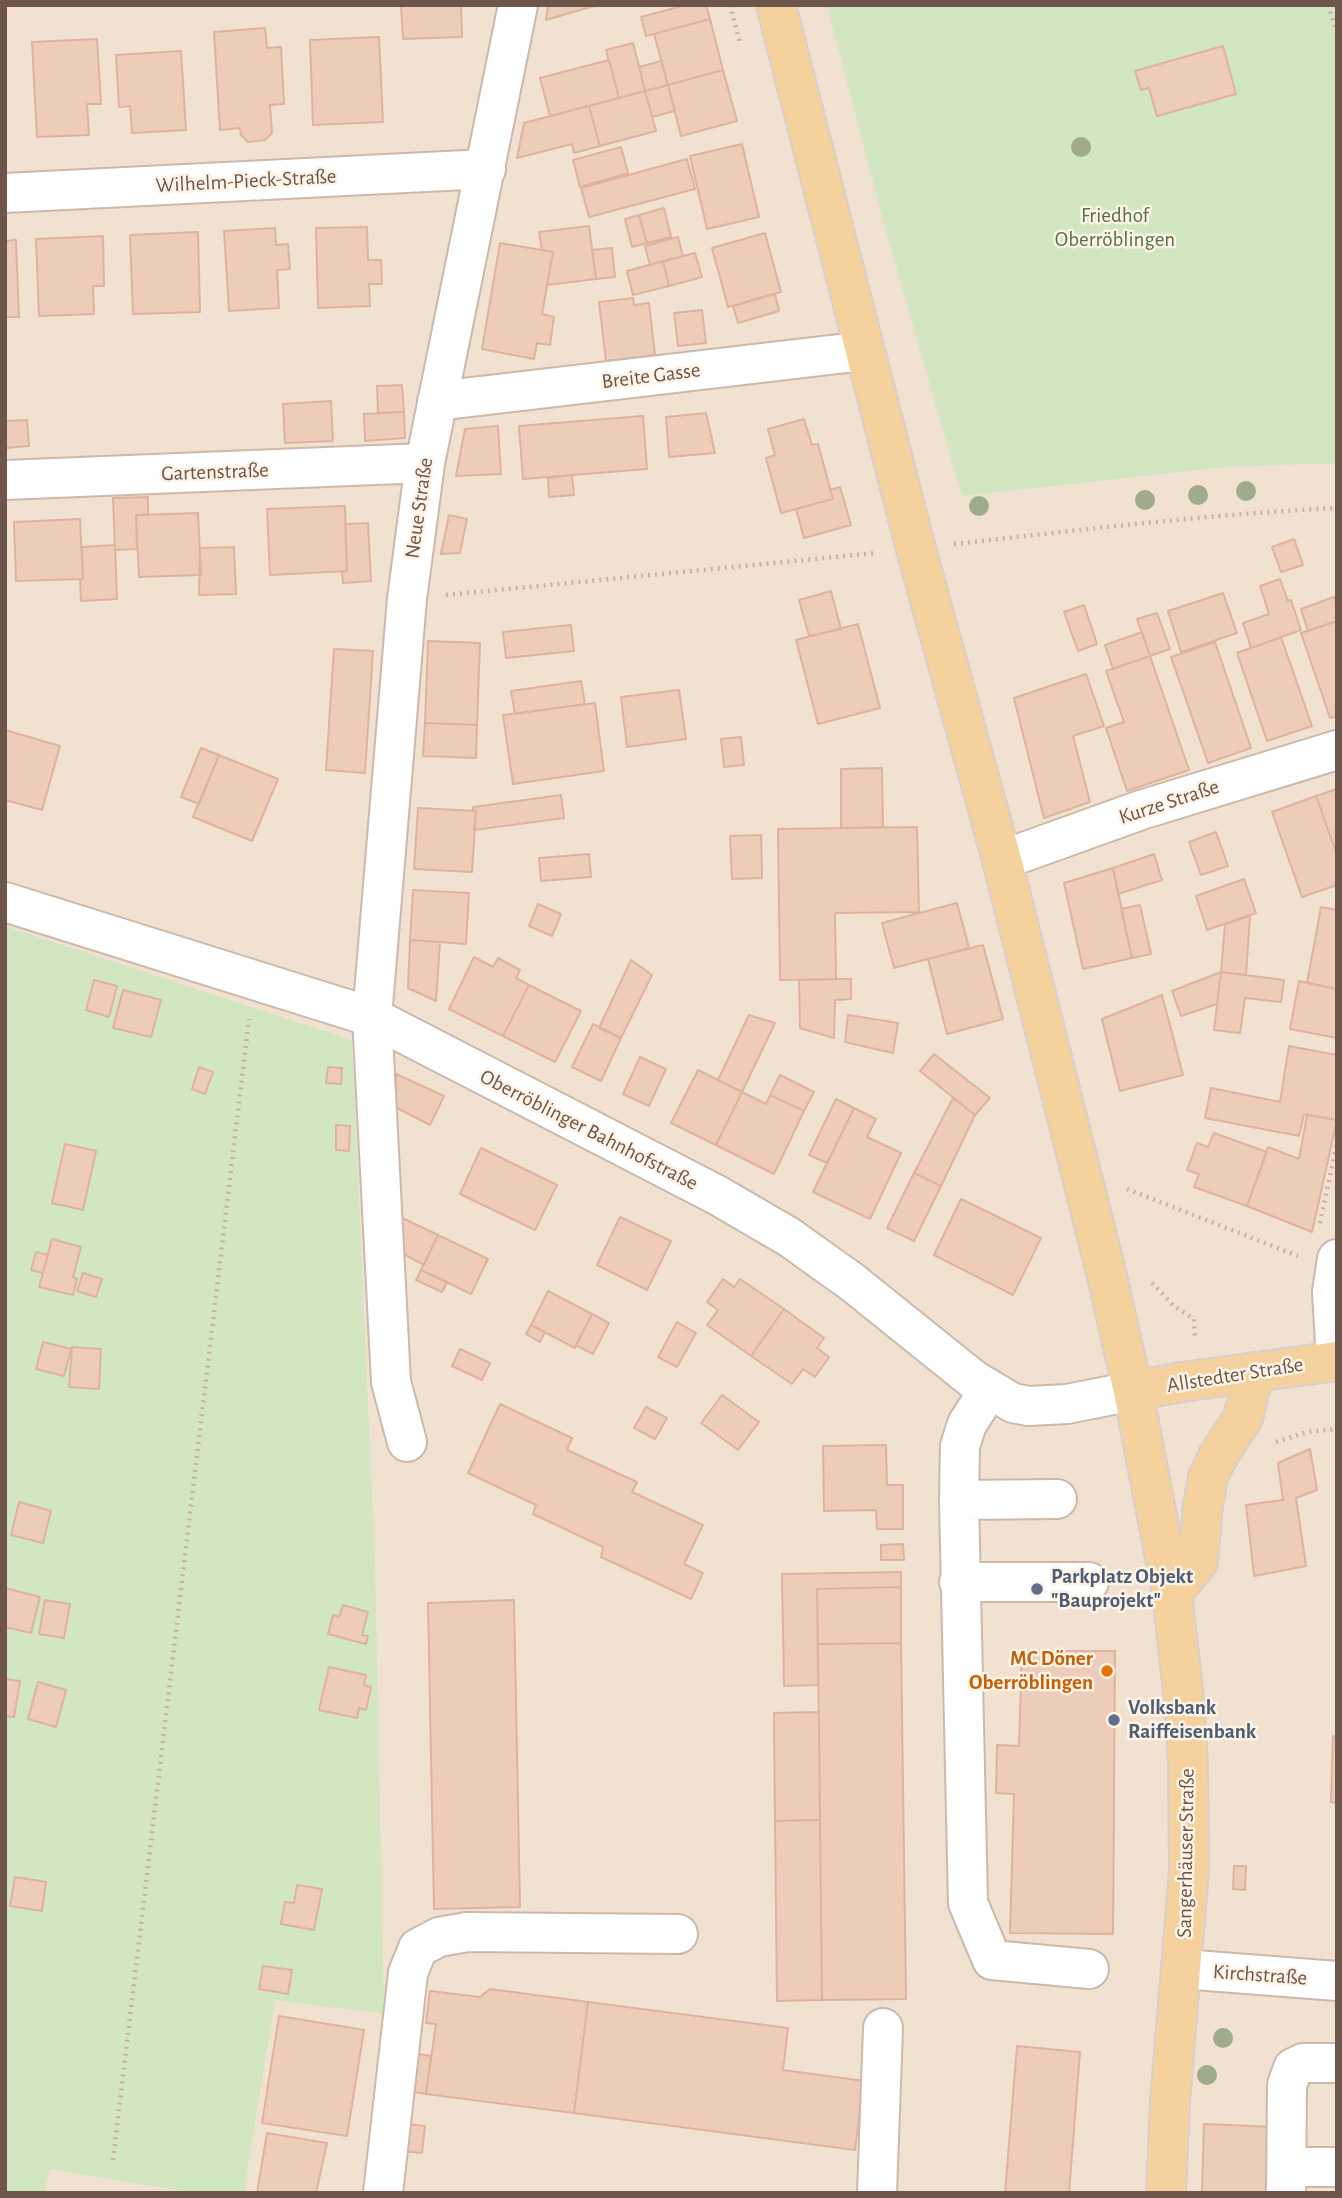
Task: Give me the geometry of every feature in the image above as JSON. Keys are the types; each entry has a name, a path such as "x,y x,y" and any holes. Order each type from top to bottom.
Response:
{"main road":[{"name":"Sangerhäuser Straße","path":"776,5 919,562 1002,860 1081,1174 1133,1391 1172,1594 1188,1763 1189,1870 1170,2102 1166,2193"},
{"name":"Allstedter Straße","path":"1133,1391 1336,1361"},
{"path":"1172,1594 1198,1562 1208,1478 1218,1456 1243,1418 1254,1372"}],"street":[{"name":"Neue Straße","path":"407,1442 391,1382 372,1017 407,599 425,463 518,5"},
{"name":"Wilhelm-Pieck-Straße","path":"5,193 486,169"},
{"name":"Breite Gasse","path":"437,401 864,351"},
{"name":"Gartenstraße","path":"5,480 425,463"},
{"name":"Kurze Straße","path":"1002,860 1141,810 1337,750"},
{"name":"Oberröblinger Bahnhofstraße","path":"5,902 372,1017 717,1195 789,1237 852,1282 989,1390 1013,1403 1028,1406 1067,1404 1133,1391"},
{"path":"1328,1261 1336,1361"},
{"path":"989,1390 967,1424 960,1446 960,1582 968,1903 992,1960 1089,1969"},
{"path":"959,1500 1056,1499"},
{"path":"960,1582 1089,1582"},
{"path":"383,2193 408,1973 418,1948 439,1937 467,1932 678,1934"},
{"name":"Kirchstraße","path":"1182,1969 1337,1980"},
{"path":"877,2193 883,2028"},
{"path":"1337,2063 1303,2063 1293,2068 1287,2085 1286,2180 1337,2167"}],"path":[{"path":"1328,5 1337,33"},
{"path":"968,542 1152,521 1250,512 1337,508"},
{"path":"407,599 878,552"},
{"path":"113,2160 254,980"},
{"path":"1081,1174 1328,1261 1337,1143"},
{"path":"1320,1430 1337,1429"}],"shaded area":[{"path":"5,5 1337,5 1337,2193 244,2193 275,1999 383,2014 352,1040 5,926"},
{"path":"49,2169 193,2193 44,2193"}],"green space":[{"name":"Friedhof Oberröblingen","path":"827,5 1337,5 1337,463 1225,467 962,496 884,224"},
{"path":"5,926 352,1040 375,1564 384,2014 275,2000 244,2193 193,2193 50,2169 44,2193 5,2193"}],"building":[{"path":"401,5 461,5 462,37 403,39"},
{"path":"548,5 594,5 594,6 546,20"},
{"path":"686,5 706,5 710,19 646,36 641,17"},
{"path":"710,19 723,70 668,85 654,34"},
{"path":"265,28 267,48 281,47 284,104 270,105 272,133 265,140 248,142 241,135 240,128 220,130 214,32"},
{"path":"379,37 383,122 313,125 310,40"},
{"path":"97,39 101,104 87,104 89,135 37,137 32,42"},
{"path":"633,43 645,91 619,98 606,50"},
{"path":"1223,46 1236,94 1157,116 1149,88 1141,90 1135,71"},
{"path":"181,51 186,130 132,133 130,106 119,107 116,55"},
{"path":"609,60 619,98 550,116 540,78"},
{"path":"661,61 668,85 645,91 639,67"},
{"path":"723,70 737,121 681,136 668,85"},
{"path":"668,85 675,111 652,117 645,91"},
{"path":"645,91 656,131 600,146 589,106"},
{"path":"589,106 600,146 574,153 572,144 517,158 524,123"},
{"path":"742,144 759,217 707,229 690,156"},
{"path":"621,147 628,173 580,187 573,160"},
{"path":"687,159 695,189 589,217 581,188"},
{"path":"664,208 671,237 647,243 639,215"},
{"path":"639,215 647,243 632,247 625,219"},
{"path":"589,226 596,279 547,285 553,252 542,250 539,232"},
{"path":"367,227 368,260 381,260 382,284 369,284 370,306 318,308 316,228"},
{"path":"275,228 276,245 288,244 290,269 277,270 279,308 229,311 224,231"},
{"path":"198,232 200,312 133,314 130,235"},
{"path":"765,233 781,292 728,307 712,248"},
{"path":"103,236 104,286 93,286 94,314 39,316 36,239"},
{"path":"678,237 683,256 650,265 645,246"},
{"path":"16,240 19,317 5,317 5,241"},
{"path":"500,243 553,252 542,314 554,317 550,345 537,343 534,359 482,349"},
{"path":"612,248 615,277 596,279 592,250"},
{"path":"695,253 702,277 669,286 663,261"},
{"path":"663,261 669,286 633,295 627,271"},
{"path":"775,294 779,311 738,323 733,306"},
{"path":"633,298 634,305 649,303 655,355 606,361 599,302"},
{"path":"702,310 706,343 678,346 674,313"},
{"path":"402,385 404,412 378,413 377,386"},
{"path":"331,401 333,441 285,443 283,404"},
{"path":"404,412 405,438 365,441 364,414"},
{"path":"706,413 715,453 669,457 666,417"},
{"path":"643,416 647,469 523,479 519,426"},
{"path":"804,419 812,445 818,444 833,499 781,513 766,458 775,455 768,429"},
{"path":"27,420 29,446 5,448 5,421"},
{"path":"498,426 501,474 456,476 465,429"},
{"path":"572,475 574,495 549,497 548,478"},
{"path":"840,487 851,525 804,538 796,509 833,499 830,490"},
{"path":"148,497 148,515 136,515 137,549 115,550 113,498"},
{"path":"345,506 347,571 270,575 267,509"},
{"path":"198,513 201,575 139,577 136,515"},
{"path":"449,515 467,519 460,553 441,554"},
{"path":"80,519 83,579 16,581 14,522"},
{"path":"368,523 371,581 343,583 342,572 347,571 345,524"},
{"path":"1294,539 1303,565 1281,572 1272,547"},
{"path":"115,545 117,599 81,601 82,547"},
{"path":"234,547 236,594 199,595 200,548"},
{"path":"1280,579 1288,601 1291,600 1301,630 1251,648 1243,623 1269,614 1260,586"},
{"path":"831,591 841,629 809,636 799,600"},
{"path":"1223,593 1237,633 1181,652 1168,611"},
{"path":"1334,597 1337,621 1308,631 1301,609"},
{"path":"1084,605 1097,644 1078,651 1064,612"},
{"path":"1157,613 1170,649 1150,656 1137,619"},
{"path":"1337,621 1337,716 1330,718 1301,633"},
{"path":"858,624 880,708 818,724 796,640"},
{"path":"571,625 574,651 506,658 503,632"},
{"path":"1142,632 1150,656 1113,669 1105,645"},
{"path":"1281,637 1312,726 1267,741 1237,653"},
{"path":"428,641 480,643 477,725 425,723"},
{"path":"1215,642 1251,748 1208,763 1171,657"},
{"path":"334,649 373,651 365,773 326,770"},
{"path":"1150,656 1189,770 1127,791 1106,728 1124,722 1106,671"},
{"path":"1086,674 1104,726 1073,736 1090,802 1044,818 1014,698"},
{"path":"581,681 585,704 515,714 511,691"},
{"path":"679,690 686,739 627,747 621,697"},
{"path":"595,703 604,771 513,784 503,715"},
{"path":"425,723 477,725 476,758 423,756"},
{"path":"5,730 60,746 42,810 5,800"},
{"path":"741,737 744,765 724,767 721,739"},
{"path":"201,748 219,755 199,804 181,797"},
{"path":"219,755 278,779 252,841 193,817"},
{"path":"882,768 883,827 841,828 841,769"},
{"path":"1337,789 1337,855 1316,796"},
{"path":"561,795 564,818 474,830 476,811 473,811 473,807"},
{"path":"1316,796 1337,855 1337,885 1302,897 1272,812"},
{"path":"418,808 476,811 472,872 414,869"},
{"path":"917,827 919,912 835,913 836,979 780,980 778,829"},
{"path":"1216,832 1228,866 1201,875 1189,842"},
{"path":"761,835 762,878 732,879 730,836"},
{"path":"589,854 591,877 541,881 539,858"},
{"path":"1154,854 1162,880 1118,894 1113,868"},
{"path":"1113,868 1132,958 1083,969 1064,883"},
{"path":"1244,879 1256,913 1207,930 1196,896"},
{"path":"413,890 469,893 466,944 410,940"},
{"path":"957,903 969,948 894,968 882,923"},
{"path":"538,904 561,914 552,936 529,926"},
{"path":"1140,905 1151,954 1132,958 1121,909"},
{"path":"1321,907 1337,910 1337,989 1307,983"},
{"path":"1250,916 1246,975 1221,972 1225,924"},
{"path":"410,940 440,942 436,1001 408,988"},
{"path":"983,945 1003,1019 947,1034 928,959"},
{"path":"474,957 493,967 498,958 520,970 516,978 529,985 503,1036 449,1009"},
{"path":"631,960 652,975 621,1038 599,1028"},
{"path":"1221,972 1217,1004 1181,1016 1172,991"},
{"path":"1221,972 1284,980 1281,1002 1245,998 1240,1033 1214,1030"},
{"path":"851,979 851,999 835,1000 834,1038 800,1028 799,980"},
{"path":"94,980 117,986 109,1017 86,1010"},
{"path":"1299,981 1337,989 1337,1038 1290,1029"},
{"path":"529,985 581,1011 555,1062 503,1036"},
{"path":"123,990 161,1000 151,1037 113,1028"},
{"path":"1162,995 1183,1075 1120,1091 1102,1019"},
{"path":"749,1015 775,1023 742,1092 718,1080"},
{"path":"848,1015 898,1023 893,1053 845,1042"},
{"path":"593,1024 621,1038 601,1081 572,1067"},
{"path":"1289,1046 1337,1055 1337,1120 1304,1114 1299,1136 1205,1118 1211,1088 1280,1102"},
{"path":"934,1054 990,1098 975,1115 920,1071"},
{"path":"640,1057 666,1069 649,1106 623,1094"},
{"path":"199,1067 213,1072 205,1094 192,1089"},
{"path":"328,1067 342,1068 341,1084 326,1083"},
{"path":"698,1070 742,1092 716,1145 671,1123"},
{"path":"396,1074 444,1096 430,1125 395,1107"},
{"path":"780,1075 814,1092 804,1111 770,1095"},
{"path":"742,1092 766,1104 770,1095 804,1111 774,1174 716,1145"},
{"path":"953,1098 975,1115 941,1186 914,1173"},
{"path":"836,1099 854,1108 827,1163 809,1155"},
{"path":"854,1108 876,1119 867,1137 901,1153 870,1219 813,1192"},
{"path":"1307,1115 1337,1120 1312,1232 1247,1206 1268,1147 1299,1159"},
{"path":"336,1125 350,1126 349,1151 336,1150"},
{"path":"1214,1133 1267,1152 1247,1206 1194,1187 1199,1174 1187,1170 1197,1143 1208,1147"},
{"path":"65,1144 96,1151 83,1210 52,1203"},
{"path":"481,1148 557,1185 535,1230 460,1194"},
{"path":"914,1173 941,1186 914,1241 887,1228"},
{"path":"961,1199 1041,1238 1013,1295 934,1255"},
{"path":"400,1217 438,1235 424,1265 400,1252"},
{"path":"620,1217 671,1241 647,1290 597,1265"},
{"path":"438,1235 488,1259 471,1294 421,1270"},
{"path":"52,1239 81,1247 73,1277 77,1279 73,1295 39,1287"},
{"path":"36,1252 48,1255 43,1273 31,1270"},
{"path":"421,1270 447,1282 442,1292 416,1280"},
{"path":"83,1273 102,1279 96,1297 77,1291"},
{"path":"723,1279 734,1287 740,1279 784,1309 751,1356 707,1325 718,1310 707,1302"},
{"path":"548,1291 592,1314 575,1348 531,1325"},
{"path":"784,1309 824,1338 817,1348 829,1357 815,1377 803,1369 792,1384 751,1356"},
{"path":"592,1314 609,1323 593,1354 576,1345"},
{"path":"677,1322 696,1333 677,1367 658,1357"},
{"path":"531,1325 545,1332 540,1342 526,1334"},
{"path":"43,1342 71,1349 64,1376 36,1369"},
{"path":"72,1347 101,1349 99,1389 69,1387"},
{"path":"460,1349 490,1363 482,1380 452,1366"},
{"path":"722,1395 759,1422 738,1450 701,1423"},
{"path":"500,1404 572,1438 567,1450 637,1482 632,1492 703,1525 684,1564 703,1573 691,1599 601,1557 603,1547 533,1514 536,1505 468,1473"},
{"path":"646,1407 667,1418 655,1439 634,1428"},
{"path":"886,1445 887,1485 903,1485 903,1529 877,1529 876,1510 824,1511 823,1446"},
{"path":"1310,1449 1317,1490 1296,1498 1306,1566 1254,1576 1246,1505 1283,1500 1278,1463"},
{"path":"19,1502 51,1511 43,1543 11,1535"},
{"path":"903,1544 904,1560 881,1560 881,1545"},
{"path":"901,1572 901,1587 817,1589 818,1685 784,1686 782,1574"},
{"path":"901,1587 901,1643 818,1644 817,1589"},
{"path":"5,1588 40,1597 31,1633 5,1627"},
{"path":"45,1600 70,1604 64,1638 39,1634"},
{"path":"514,1600 520,1907 434,1909 428,1603"},
{"path":"343,1605 368,1612 362,1635 368,1636 366,1644 328,1634 333,1615 339,1617"},
{"path":"901,1643 906,1999 822,2000 818,1644"},
{"path":"1022,1651 1115,1651 1113,1934 1010,1933 1014,1794 996,1793 997,1745 1019,1746"},
{"path":"329,1667 366,1675 364,1685 371,1687 366,1710 359,1708 357,1718 319,1710"},
{"path":"5,1679 20,1681 14,1717 5,1716"},
{"path":"38,1682 66,1690 56,1727 28,1719"},
{"path":"819,1712 820,1820 775,1821 774,1713"},
{"path":"1333,1736 1337,1737 1337,1803 1331,1802"},
{"path":"820,1820 822,2000 777,2001 775,1821"},
{"path":"1234,1866 1246,1866 1245,1890 1233,1889"},
{"path":"15,1877 46,1882 42,1911 10,1906"},
{"path":"297,1885 322,1889 314,1930 281,1924 285,1902 294,1903"},
{"path":"263,1966 292,1970 288,1994 259,1989"},
{"path":"490,1989 588,2002 574,2113 426,2094 436,2024 426,2023 430,1991 480,1997"},
{"path":"588,2002 788,2028 783,2070 864,2081 855,2150 574,2113"},
{"path":"279,2016 364,2030 347,2136 262,2123"},
{"path":"1017,2046 1080,2052 1069,2193 1005,2193"},
{"path":"413,2053 431,2056 426,2094 407,2091"},
{"path":"407,2124 425,2126 422,2153 403,2151"},
{"path":"1204,2124 1275,2127 1273,2193 1202,2193"},
{"path":"267,2133 327,2143 316,2193 257,2193"}],"place":[{"name":"Parkplatz Objekt \"Bauprojekt\"","path":"1037,1589"},
{"name":"MC Döner Oberröblingen","path":"1107,1671"},
{"name":"Volksbank Raiffeisenbank","path":"1114,1720"}]}
